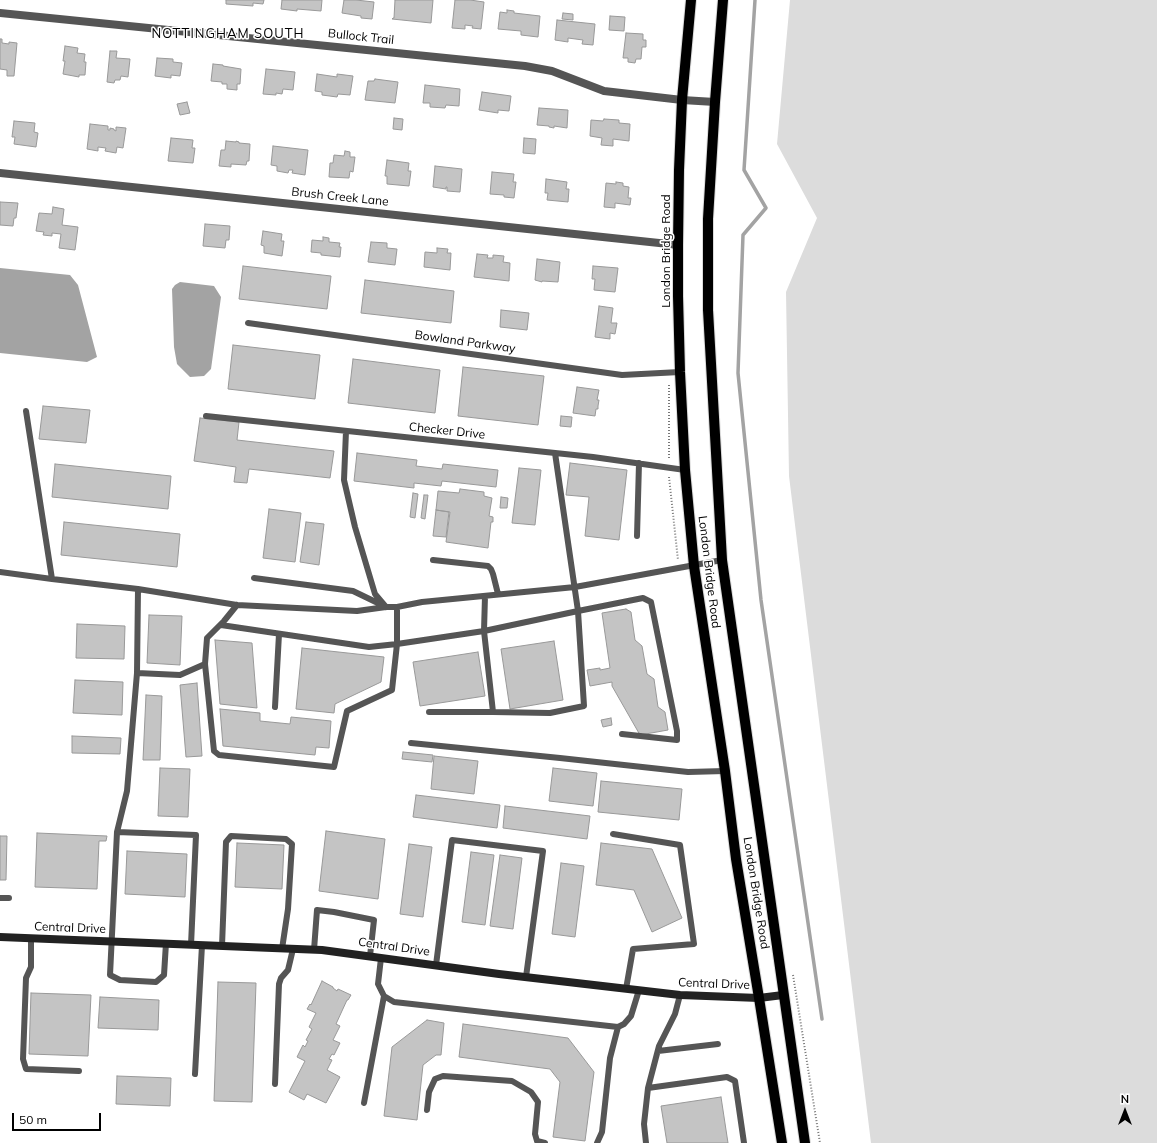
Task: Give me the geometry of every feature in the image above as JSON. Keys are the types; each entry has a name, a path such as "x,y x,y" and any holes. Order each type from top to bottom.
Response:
{"main road":[{"name":"London Bridge Road","path":"691,0 682,100 678,244 680,372 684,470 694,566 725,771 736,859 782,1143"},
{"name":"London Bridge Road","path":"723,0 708,219 708,310 722,560 805,1143"}],"street":[{"name":"Bullock Trail","path":"0,13 524,66 552,71 604,91 682,100 715,102"},
{"name":"Brush Creek Lane","path":"0,173 678,244"},
{"name":"Central Drive","path":"0,937 314,950 680,995 759,998 783,995"}],"lane":[{"name":"Bowland Parkway","path":"248,323 622,375 680,372"},
{"path":"26,411 52,579"},
{"name":"Checker Drive","path":"206,416 555,453 684,470"},
{"path":"346,431 344,480 355,527 375,594 386,607"},
{"path":"429,712 550,713 584,706 578,611 555,453"},
{"path":"637,536 639,463"},
{"path":"433,560 488,566 493,574 498,594"},
{"path":"0,572 138,589 237,605 357,611 397,607 422,602 575,587 722,560"},
{"path":"254,578 353,591 386,607"},
{"path":"138,589 137,673 127,791 117,832 110,975 120,980 156,982 164,975 166,943"},
{"path":"485,596 484,631 493,712"},
{"path":"221,625 369,647 484,631 643,598 651,602 677,731 677,740 622,734"},
{"path":"237,605 221,625 207,638 205,664 214,751 219,755 334,767 347,711 392,690 398,644 397,607"},
{"path":"275,707 279,634"},
{"path":"137,673 180,675 205,664"},
{"path":"411,743 688,772 725,771"},
{"path":"117,832 196,835 191,945"},
{"path":"614,834 680,845 694,944 633,949 626,989"},
{"path":"222,946 226,842 231,836 286,839 292,844 288,909 282,948"},
{"path":"436,965 452,840 543,851 526,977"},
{"path":"0,898 9,898"},
{"path":"314,950 317,910 374,920 370,956"},
{"path":"31,938 31,967 26,978 23,1059 26,1069 79,1071"},
{"path":"195,1074 202,945"},
{"path":"275,1084 279,984 281,978 288,970 293,949"},
{"path":"381,958 378,984 384,996 394,1002 618,1028 631,1016 639,990"},
{"path":"646,1143 644,1124 648,1088 658,1051 675,1014 680,995"},
{"path":"364,1103 384,996"},
{"path":"597,1143 602,1132 610,1058 618,1028"},
{"path":"658,1051 718,1044"},
{"path":"427,1110 429,1092 435,1079 443,1076 512,1081 531,1092 538,1102 534,1134 537,1141 545,1143"},
{"path":"648,1088 727,1077 735,1081 744,1143"}],"path":[{"path":"792,970 820,1143"}],"shaded area":[{"path":"790,0 1157,0 1157,1143 871,1143 789,476 786,292 817,218 777,144"},
{"path":"0,268 70,275 78,285 97,357 87,362 0,353"},
{"path":"180,282 214,286 221,297 211,369 204,376 190,377 177,364 174,347 172,289"}],"building":[{"path":"226,0 264,0 263,4 253,3 253,6 226,4"},
{"path":"282,0 322,0 321,11 281,9"},
{"path":"344,0 374,2 372,19 342,13"},
{"path":"395,0 433,0 431,23 392,19 394,18"},
{"path":"455,0 484,2 481,29 472,28 473,26 465,25 465,29 452,28"},
{"path":"507,10 514,11 514,13 540,16 538,37 521,35 521,31 498,29 500,12 507,13"},
{"path":"563,13 573,14 573,20 562,19"},
{"path":"610,16 625,17 624,31 609,30"},
{"path":"557,20 595,24 593,45 582,44 583,40 568,38 568,42 555,40"},
{"path":"626,33 643,34 643,40 646,40 646,47 642,47 641,59 636,59 635,63 628,62 628,58 623,58"},
{"path":"0,39 2,39 2,43 17,43 14,76 7,76 7,70 0,69"},
{"path":"65,46 78,48 77,53 85,54 85,75 79,75 79,77 63,74"},
{"path":"110,51 117,51 116,58 130,59 128,77 121,76 120,80 115,80 114,83 107,82"},
{"path":"157,58 173,59 173,62 182,63 180,76 171,75 171,78 155,76"},
{"path":"213,64 241,69 240,84 237,84 237,90 227,89 227,84 222,84 222,82 211,81"},
{"path":"266,69 295,72 293,90 283,89 282,94 276,93 276,95 263,94"},
{"path":"317,74 337,77 337,74 353,76 350,95 338,94 337,97 322,95 322,92 315,91"},
{"path":"375,79 398,82 395,103 365,100 368,81 374,81"},
{"path":"425,85 460,89 459,106 446,105 445,108 430,107 430,103 423,103"},
{"path":"482,92 511,96 509,111 498,110 498,113 479,110"},
{"path":"187,102 190,113 180,115 177,104"},
{"path":"539,108 568,110 567,128 554,126 554,128 537,125"},
{"path":"394,118 403,119 402,130 393,129"},
{"path":"604,119 619,120 619,123 630,124 629,141 613,139 613,146 601,145 602,138 590,136 591,120 603,121"},
{"path":"14,121 35,123 34,132 38,133 36,147 14,144 15,137 12,137"},
{"path":"90,124 108,126 108,130 110,130 110,128 116,131 116,127 126,128 123,148 117,147 116,153 105,151 106,148 98,147 98,151 87,149"},
{"path":"171,138 193,140 192,148 195,148 193,163 168,161"},
{"path":"524,138 536,139 535,154 523,153"},
{"path":"226,141 236,141 239,143 250,144 249,161 247,161 246,165 231,164 231,167 219,166 221,150 225,150"},
{"path":"273,146 308,150 305,175 292,173 293,170 289,170 288,173 277,171 277,166 271,165"},
{"path":"345,151 350,152 350,157 355,157 353,172 350,171 349,178 329,177 330,163 333,163 334,155 344,156"},
{"path":"387,160 409,163 408,171 411,171 409,186 387,184 387,176 385,176"},
{"path":"435,166 462,169 460,192 447,191 447,187 446,189 433,187"},
{"path":"492,172 514,174 513,182 516,182 514,198 504,197 504,195 490,194"},
{"path":"546,179 567,182 566,189 569,189 568,202 547,200 548,193 545,193"},
{"path":"616,182 623,183 623,186 629,187 628,198 631,198 630,205 615,203 615,208 604,207 606,183 616,184"},
{"path":"0,202 18,203 16,218 14,218 13,226 0,225"},
{"path":"53,207 64,209 62,225 78,227 75,250 59,248 61,234 52,233 52,236 43,235 44,232 36,231 39,213 52,214"},
{"path":"205,224 230,226 229,240 226,240 225,248 203,246"},
{"path":"263,231 282,234 281,241 284,241 282,256 264,253 264,246 261,245"},
{"path":"323,237 329,238 329,242 340,243 340,257 321,255 321,253 311,252 312,240 323,241"},
{"path":"371,242 387,243 387,248 397,249 395,265 368,262"},
{"path":"437,248 448,249 447,253 451,253 450,270 424,267 425,252 437,253"},
{"path":"477,254 488,255 487,258 493,258 493,255 504,256 503,262 510,263 509,281 474,277"},
{"path":"537,259 560,262 558,282 542,282 535,280"},
{"path":"243,266 331,276 327,309 239,299"},
{"path":"593,266 618,268 615,292 594,290 595,279 592,279"},
{"path":"365,280 454,291 451,323 361,313"},
{"path":"599,306 613,308 611,323 617,323 615,334 610,333 610,339 595,337"},
{"path":"501,310 529,313 527,330 500,327"},
{"path":"233,345 320,355 315,399 228,389"},
{"path":"353,359 440,370 435,413 348,403"},
{"path":"463,367 544,376 538,425 458,416"},
{"path":"577,387 599,390 597,400 599,400 598,409 596,409 595,416 573,413"},
{"path":"43,406 90,410 86,443 39,439"},
{"path":"561,416 572,417 571,427 560,426"},
{"path":"200,418 239,422 237,440 334,451 330,478 249,469 247,483 234,482 236,467 194,461"},
{"path":"357,453 417,460 416,466 442,469 443,464 498,470 496,487 442,481 441,486 414,483 414,488 354,481"},
{"path":"570,463 627,470 619,540 585,536 589,497 566,495"},
{"path":"55,464 171,476 168,509 52,497"},
{"path":"519,468 541,470 535,525 512,523"},
{"path":"460,489 484,492 484,496 492,498 489,516 493,517 493,522 491,522 488,548 446,542 450,512 436,510 438,491 459,493"},
{"path":"413,493 418,494 415,518 410,517"},
{"path":"424,495 428,495 425,519 421,518"},
{"path":"501,497 508,498 507,508 500,508"},
{"path":"269,509 301,513 295,562 263,558"},
{"path":"436,510 449,512 446,537 433,536"},
{"path":"64,522 180,534 177,567 61,555"},
{"path":"306,522 324,524 319,565 300,562"},
{"path":"626,609 631,612 635,640 642,646 647,674 654,679 658,707 665,712 668,730 640,735 612,686 612,682 590,686 587,670 610,668 602,613"},
{"path":"149,615 182,616 180,665 147,663"},
{"path":"77,624 125,626 124,659 76,658"},
{"path":"215,640 252,643 257,708 220,704"},
{"path":"554,641 563,700 510,709 501,649"},
{"path":"302,648 384,657 381,682 335,704 334,713 296,709"},
{"path":"478,652 485,696 420,706 413,662"},
{"path":"75,680 123,682 122,715 73,713"},
{"path":"197,683 202,756 186,757 180,685"},
{"path":"146,695 162,696 160,760 143,760"},
{"path":"220,709 260,713 260,721 290,724 291,717 331,721 329,748 316,747 315,755 223,746"},
{"path":"611,718 612,725 603,727 601,720"},
{"path":"72,736 121,738 120,754 72,753"},
{"path":"403,752 433,755 432,762 402,759"},
{"path":"434,756 478,761 474,794 431,789"},
{"path":"160,768 190,769 188,817 158,816"},
{"path":"553,768 597,773 593,806 549,801"},
{"path":"601,781 682,789 679,820 598,812"},
{"path":"416,795 500,805 497,828 413,817"},
{"path":"505,806 590,816 587,839 503,828"},
{"path":"326,831 385,839 378,899 319,891"},
{"path":"37,833 107,836 106,841 99,841 97,889 35,887"},
{"path":"0,836 7,836 6,880 0,880"},
{"path":"237,843 284,845 282,889 235,887"},
{"path":"601,843 652,849 682,918 652,932 634,890 596,885"},
{"path":"409,844 432,847 423,917 400,914"},
{"path":"127,851 187,854 185,897 125,894"},
{"path":"471,852 494,855 485,925 462,922"},
{"path":"500,855 522,858 513,929 490,926"},
{"path":"561,863 584,866 575,937 552,934"},
{"path":"322,981 337,991 338,989 351,995 347,1000 336,1024 340,1026 333,1040 340,1043 334,1055 332,1054 329,1059 332,1060 327,1070 340,1077 326,1103 307,1094 304,1100 289,1092 305,1061 297,1057 303,1045 305,1047 308,1041 306,1040 312,1029 309,1027 316,1013 307,1009 310,1004 311,1005"},
{"path":"218,982 256,983 252,1102 214,1101"},
{"path":"31,993 91,995 88,1056 29,1054"},
{"path":"100,997 159,1000 158,1030 98,1028"},
{"path":"427,1020 444,1023 441,1055 436,1055 423,1065 417,1120 384,1116 392,1047"},
{"path":"463,1024 568,1038 594,1072 585,1141 553,1137 560,1082 550,1069 459,1057"},
{"path":"117,1076 171,1078 170,1106 116,1104"},
{"path":"721,1097 728,1143 667,1143 661,1106"}],"waterway":[{"path":"755,0 744,170 766,208 743,235 738,373 761,600 822,1019"}],"district":[{"name":"NOTTINGHAM SOUTH","path":"228,34"}]}
